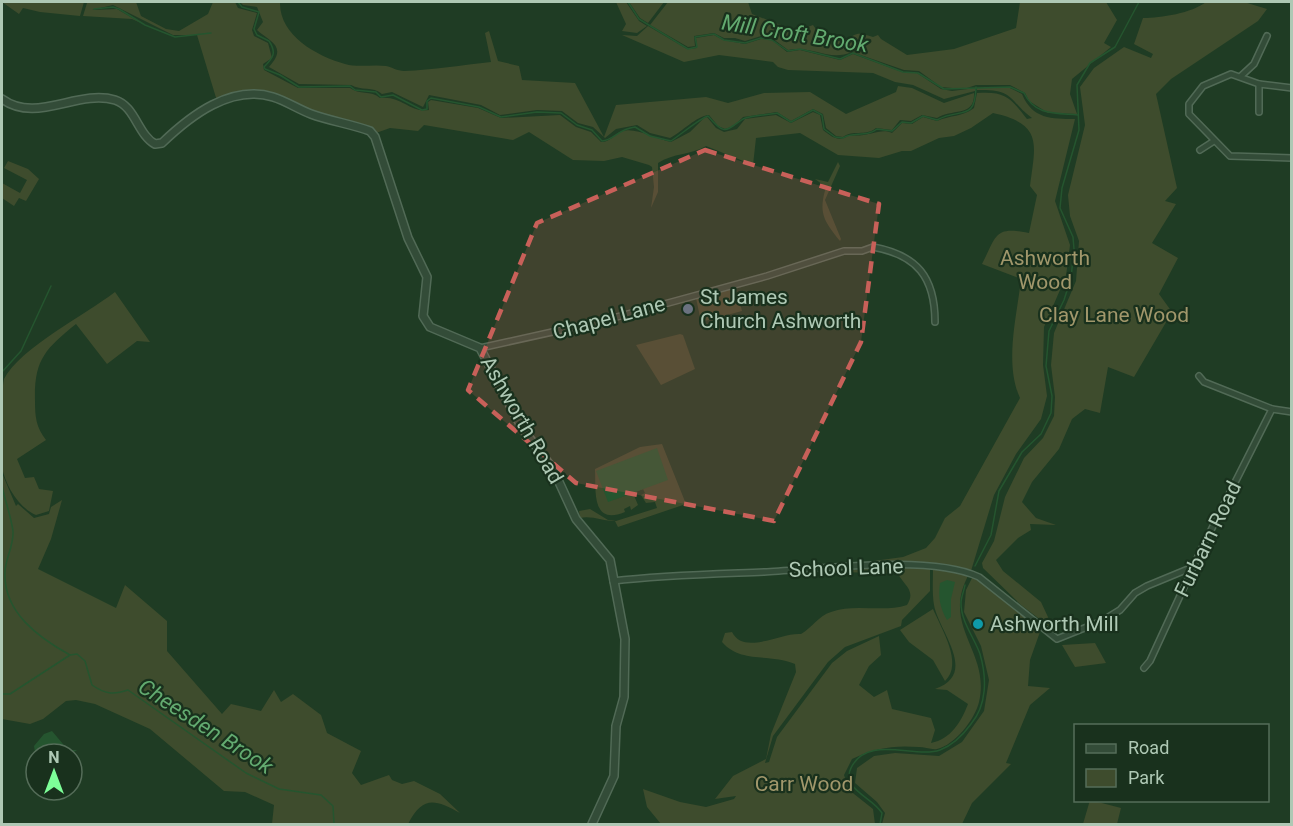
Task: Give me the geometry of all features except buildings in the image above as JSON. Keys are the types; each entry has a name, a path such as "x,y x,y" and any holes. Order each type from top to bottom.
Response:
{"street":[{"path":"1241,76 1254,64 1267,36"},
{"path":"1292,88 1258,84 1231,74 1220,76 1203,86 1190,101 1189,114 1214,141 1233,157 1292,158"},
{"path":"1258,84 1259,112"},
{"name":"Ashworth Road","path":"2,99 15,106 30,108 99,99 117,101 127,109 155,144 162,143 199,112 228,99 254,95 272,96 312,115 370,131 382,154 408,238 425,272 427,282 423,304 424,321 430,327 480,348 522,428 545,456 576,519 608,555 625,639 624,697 615,731 614,776 592,825"},
{"path":"1200,150 1214,141"},
{"name":"Chapel Lane","path":"480,348 602,321 767,276 844,251 862,251 873,247 916,263 929,283 935,309 934,322"},
{"path":"1199,376 1204,382 1272,409 1292,412"},
{"name":"Furbarn Road","path":"1144,668 1150,661 1193,567 1272,409"},
{"name":"School Lane","path":"613,581 841,567 944,566 965,571 990,584 1057,639 1102,621 1120,610 1135,593 1193,567"}],"highlighted area":[{"path":"705,150 879,204 861,342 774,521 576,483 468,390 537,223"}],"green space":[{"path":"2,2 84,2 80,16 23,8 19,14"},
{"name":"Ashworth Wood","path":"136,2 141,16 166,29 179,31 208,14 213,2 235,2 238,8 257,13 252,30 254,36 268,43 272,58 263,64 264,70 298,88 350,88 380,98 394,99 422,110 429,110 428,102 431,100 478,108 501,118 560,115 576,127 591,132 601,142 628,130 671,142 690,132 707,117 716,128 724,132 737,129 745,119 776,115 791,123 813,112 820,115 823,130 836,138 842,139 849,135 856,136 883,131 892,133 902,123 912,124 923,117 937,121 965,113 974,108 977,93 994,93 1006,97 1027,119 1032,118 1005,94 998,91 977,90 977,88 1010,88 1022,94 1026,102 1037,113 1051,118 1075,119 1055,201 1070,245 1066,276 1044,327 1043,365 1047,396 1041,419 1016,454 994,495 971,571 924,564 844,565 903,557 926,548 935,538 945,518 960,506 1020,398 1015,384 1012,355 1021,279 982,264 998,235 1009,231 1029,233 1037,195 1030,186 1034,148 1028,130 1021,123 993,113 954,136 939,138 911,151 902,151 879,158 838,155 800,133 756,138 753,165 706,146 658,163 658,192 651,208 654,187 652,167 649,165 622,157 604,161 573,160 529,132 513,140 424,125 418,131 390,128 376,133 262,94 217,101 197,35 173,35 113,5 92,10 117,9 141,23 132,19 83,16 87,3"},
{"path":"240,2 280,2 281,14 292,34 322,56 350,65 386,66 404,71 491,62 485,33 489,31 498,61 519,66 522,80 575,83 604,137 616,105 706,97 728,103 764,93 810,92 846,114 896,92 898,86 912,88 944,103 974,93 973,101 966,109 937,118 922,115 911,121 900,120 892,130 876,128 872,131 851,133 843,137 836,136 826,128 823,114 813,109 791,121 777,112 743,117 734,126 725,129 718,126 709,115 704,116 670,138 650,133 637,125 616,129 605,138 593,127 578,123 562,111 537,110 500,115 481,105 429,95 423,107 392,92 382,94 375,90 351,85 299,84 269,67 277,54 277,49 272,41 257,30 263,22 257,7 243,5"},
{"path":"616,2 626,2 639,21 647,26 637,33 622,31 626,24"},
{"path":"629,2 664,2 648,23 640,18"},
{"path":"668,2 748,2 752,14 796,31 813,25 823,39 846,42 858,34 873,37 878,35 907,55 954,49 1016,28 1020,2 1106,2 1117,20 1104,43 1111,47 1072,79 1070,94 1077,114 1048,113 1029,101 1025,93 1010,85 976,85 964,89 941,87 919,71 904,70 852,52 836,55 797,49 788,50 772,38 761,36 745,41 724,38 714,33 694,36 695,46 688,47 650,25"},
{"name":"Clay Lane Wood","path":"1206,2 1244,2 1267,9 1258,21 1171,79 1156,94 1177,188 1165,201 1176,204 1152,243 1178,258 1159,294 1172,312 1134,377 1108,367 1100,413 1085,409 1072,419 1059,449 1032,482 1022,502 1036,518 1056,525 1030,524 1031,530 1018,538 996,560 1003,571 1041,602 1054,630 1021,605 983,568 982,563 994,541 1005,497 1024,458 1043,438 1054,416 1055,397 1051,365 1054,333 1076,281 1079,241 1070,216 1068,195 1085,125 1080,87 1094,68 1124,47 1151,58 1153,54 1134,44 1143,18 1176,14"},
{"path":"648,26 687,49 697,48 696,38 714,35 723,40 745,44 761,39 772,40 787,52 800,50 840,60 853,54 902,72 917,73 941,89 952,91 975,88 975,91 944,99 913,85 895,82 873,73 788,70 778,67 773,62 719,55 684,62 622,35 637,36"},
{"path":"8,161 28,169 39,179 26,201 19,198 14,206 2,198 2,183 20,193 27,180 4,168"},
{"path":"838,162 840,166 825,200 840,241 824,216 823,204 826,187 815,179 828,182"},
{"path":"736,287 742,311 701,322 696,298"},
{"path":"115,292 150,342 137,341 107,364 76,324 56,341 44,356 37,375 35,407 38,426 46,440 17,459 25,478 34,477 39,489 53,491 49,511 36,515 19,501 10,488 2,467 1,423 4,379 12,367 38,344"},
{"path":"683,335 695,369 661,385 636,345"},
{"path":"662,444 686,504 618,527 615,521 610,520 616,521 657,508 655,502 646,503 641,495 645,493 643,489 608,502 633,493 638,505 631,510 630,506 624,509 625,512 614,515 606,514 601,510 596,496 595,469 640,447"},
{"path":"2,473 16,506 18,504 34,518 49,514 51,507 62,500 51,539 38,569 116,608 125,585 167,621 167,651 222,714 231,704 261,711 274,690 281,702 293,694 321,715 327,733 361,751 352,773 361,785 389,775 392,780 402,784 414,781 440,794 460,813 443,805 430,803 419,808 408,824 272,824 274,805 245,792 224,791 150,729 95,704 76,700 66,701 43,719 30,724 2,719"},
{"path":"590,509 608,520 588,517 580,518 579,511"},
{"name":"Carr Wood","path":"930,567 930,591 902,620 901,626 845,647 828,662 773,736 765,763 769,762 777,737 832,663 847,651 879,636 881,655 869,666 859,685 874,697 887,690 892,709 931,718 935,730 931,743 950,734 968,704 947,690 935,689 948,682 954,673 955,663 953,652 934,605 933,567 969,574 962,593 960,609 981,684 977,709 957,737 944,747 935,749 910,746 892,747 869,752 852,759 844,775 849,790 873,809 875,824 661,824 647,807 643,789 680,802 706,807 734,799 736,796 715,799 733,776 766,759 771,734 796,672 795,664 776,659 747,656 730,649 722,642 725,633 732,632 738,639 754,643 801,634 822,616 840,609 888,608 907,605 910,592 898,574 844,572 843,570"},
{"path":"973,576 1041,629 1030,660 1028,686 1050,688 1030,705 1006,763 1011,764 972,803 962,824 882,824 885,813 877,802 855,783 857,768 874,756 895,753 939,756 962,742 984,711 989,680 981,646 964,612 966,590"},
{"path":"933,609 952,656 950,674 945,681 933,660 909,642 900,630"},
{"path":"1095,643 1106,663 1075,667 1062,645"},
{"path":"1089,802 1121,808 1117,824 1083,824"}],"shaded area":[{"path":"657,448 668,480 608,502 596,471"},
{"path":"947,580 955,582 951,599 951,617 947,620 941,607 939,593 940,583"},
{"path":"52,731 61,742 37,742 44,734"}],"waterway":[{"path":"238,2 242,7 259,12 254,29 257,35 269,41 273,52 265,69 299,87 350,86 355,90 376,92 381,97 393,95 422,110 427,109 427,101 431,98 479,107 501,117 537,112 561,113 577,125 592,130 602,141 635,127 650,136 671,141 708,116 718,127 725,130 750,117 777,113 791,122 813,110 822,115 824,129 835,137 843,138 873,132 877,129 892,131 902,122 911,123 923,116 937,120 969,110 973,106 976,87"},
{"name":"Mill Croft Brook","path":"628,2 639,19 688,49 697,47 695,37 714,34 724,40 745,43 761,38 772,40 788,51 800,49 840,59 853,53 903,72 918,73 944,89 1010,87 1024,93 1040,110 1078,115"},
{"path":"975,566 991,535 999,491 1022,452 1041,434 1051,413 1052,396 1046,366 1049,331 1064,300 1071,278 1074,249 1073,237 1060,208 1062,188 1079,130 1077,85 1090,63 1115,47 1139,2"},
{"path":"94,9 113,7 119,9 145,25 175,37 211,33"},
{"path":"2,372 21,351 51,286"},
{"path":"2,486 13,531 5,572 10,599 25,622 35,632 70,655"},
{"path":"880,824 882,813 855,789 850,781 850,770 858,758 868,752 880,750 918,752 940,750 961,736 968,728 976,717 983,700 984,672 980,654 965,623 962,610 961,601 965,585"},
{"name":"Cheesden Brook","path":"2,694 10,694 70,655 77,654 85,661 92,685 109,693 128,690 246,773 279,789 321,795 333,806 334,824"}],"place":[{"name":"St James Church Ashworth","path":"688,309"},
{"name":"Ashworth Mill","path":"978,624"}]}
